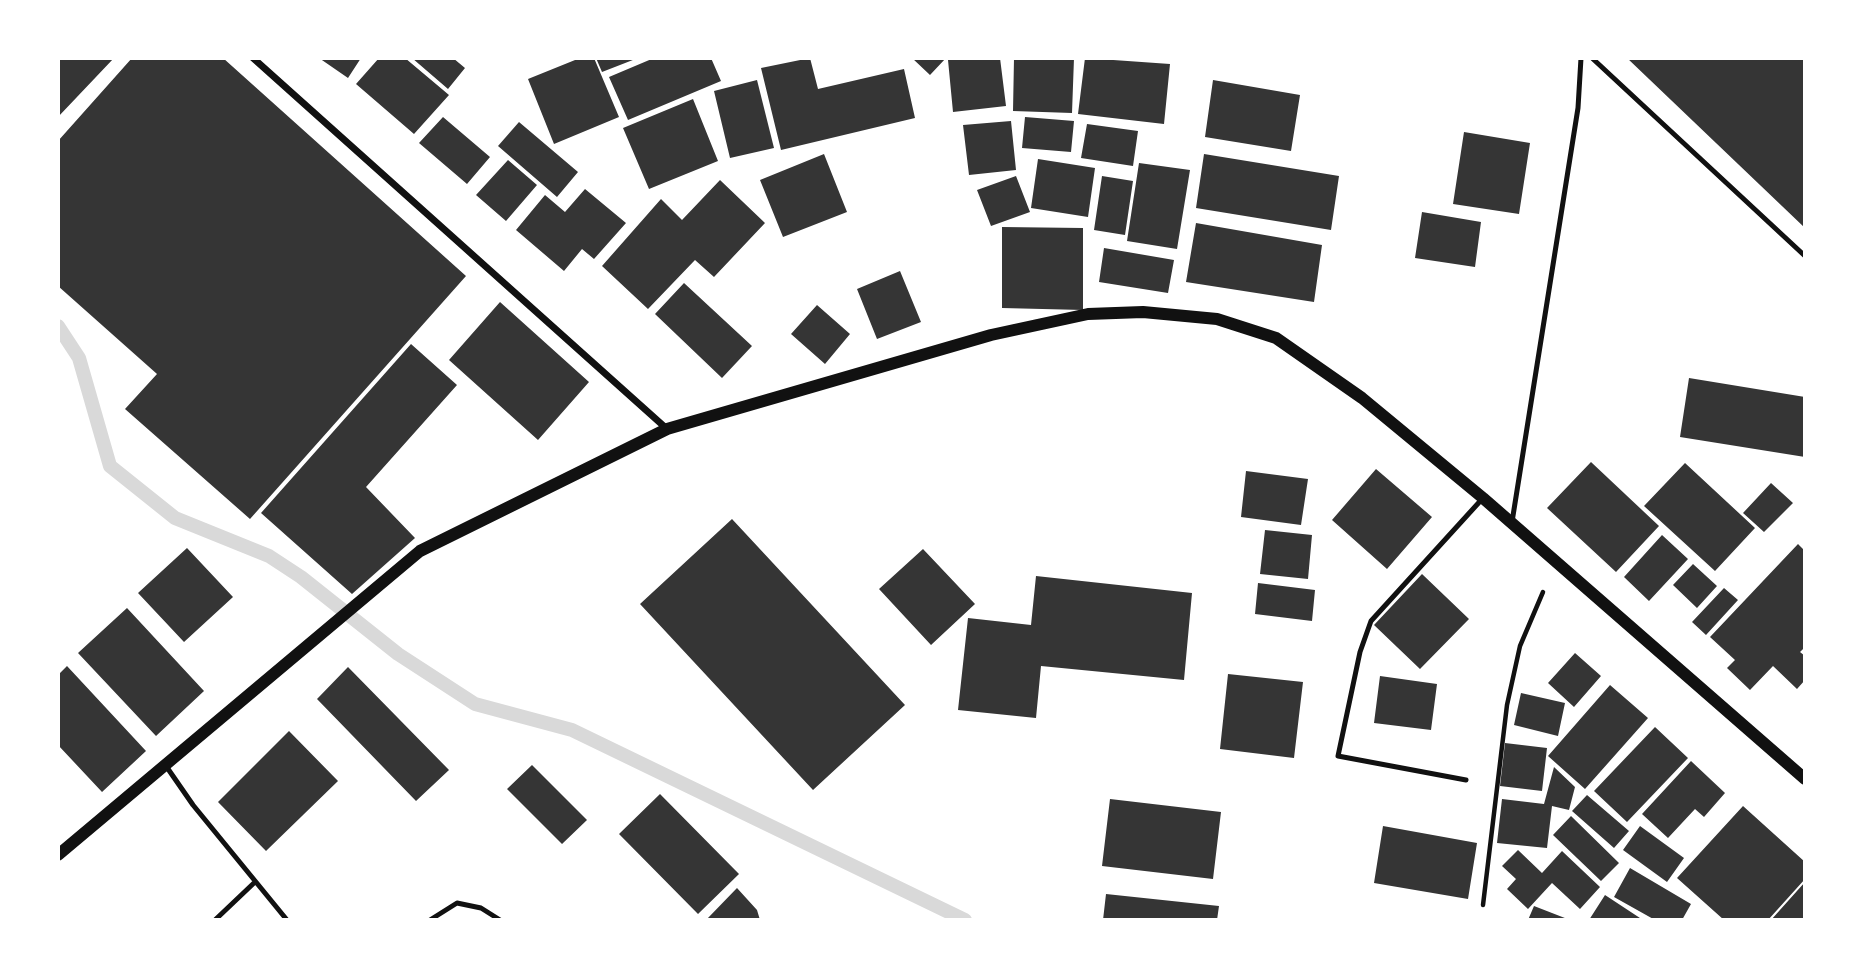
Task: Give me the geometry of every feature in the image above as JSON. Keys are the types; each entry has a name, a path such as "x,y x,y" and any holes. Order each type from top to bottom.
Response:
{"street":[{"path":"253,58 667,429"},
{"path":"58,855 420,551 667,429 991,335 1088,314 1143,312 1217,319 1276,338 1362,398 1512,522 1805,779"}],"lane":[{"path":"1512,522 1578,108 1581,58"},
{"path":"1592,58 1805,256"},
{"path":"1466,780 1338,756 1360,653 1371,621 1483,498"},
{"path":"165,764 193,805 287,920"},
{"path":"215,920 256,882"},
{"path":"430,920 457,903 481,908 500,920"}],"path":[{"path":"1483,905 1512,678 1520,646 1556,562"}],"building":[{"path":"58,58 114,58 58,117"},
{"path":"132,58 223,58 466,276 250,519 125,409 157,374 58,286 58,141"},
{"path":"319,58 361,58 348,78"},
{"path":"379,58 405,58 449,95 414,134 356,84"},
{"path":"412,58 453,58 465,68 448,89"},
{"path":"580,58 594,58 619,117 554,144 528,79"},
{"path":"596,58 638,58 602,72"},
{"path":"654,58 711,58 721,81 628,120 609,77"},
{"path":"810,58 818,89 904,69 915,118 781,150 761,68"},
{"path":"912,58 946,58 930,75"},
{"path":"1000,58 1006,106 953,112 948,60"},
{"path":"1014,58 1074,58 1072,113 1013,111"},
{"path":"1085,58 1170,64 1164,124 1078,114"},
{"path":"1627,58 1805,58 1805,228"},
{"path":"757,80 774,148 730,158 714,91"},
{"path":"1213,80 1300,95 1291,151 1205,137"},
{"path":"693,99 718,161 649,189 623,128"},
{"path":"443,117 490,157 467,184 419,143"},
{"path":"1025,117 1074,121 1071,152 1022,148"},
{"path":"1011,121 1016,170 969,175 963,125"},
{"path":"519,122 578,172 557,197 498,146"},
{"path":"1087,124 1138,131 1133,166 1081,158"},
{"path":"1464,132 1530,143 1519,214 1453,204"},
{"path":"824,154 847,212 783,237 760,180"},
{"path":"1204,154 1339,176 1331,230 1196,208"},
{"path":"1038,159 1095,168 1088,217 1031,208"},
{"path":"508,160 537,185 506,221 476,195"},
{"path":"1139,163 1190,170 1177,249 1127,241"},
{"path":"1016,176 1030,212 991,226 977,190"},
{"path":"1102,176 1133,181 1125,235 1094,230"},
{"path":"720,180 765,223 714,277 695,260 648,309 602,266 661,199 682,220"},
{"path":"585,189 626,223 594,259 582,249 564,271 516,230 545,195 565,212"},
{"path":"1422,212 1481,222 1475,267 1415,258"},
{"path":"1196,223 1322,245 1314,302 1186,282"},
{"path":"1002,227 1083,228 1083,310 1002,308"},
{"path":"1104,248 1174,260 1168,293 1099,282"},
{"path":"900,271 921,322 877,339 857,289"},
{"path":"684,283 752,346 722,378 655,314"},
{"path":"500,302 589,382 538,440 449,360"},
{"path":"817,305 850,334 825,364 791,334"},
{"path":"411,344 457,385 366,487 415,538 352,594 261,513"},
{"path":"1689,378 1805,397 1805,457 1680,437"},
{"path":"1591,462 1659,526 1616,572 1547,508"},
{"path":"1685,463 1755,528 1715,571 1644,506"},
{"path":"1376,469 1432,517 1387,569 1332,520"},
{"path":"1246,471 1308,479 1301,525 1241,517"},
{"path":"1771,483 1793,503 1764,532 1743,513"},
{"path":"732,519 905,705 813,790 640,604"},
{"path":"1265,530 1312,535 1308,579 1260,574"},
{"path":"1662,535 1688,559 1649,601 1624,577"},
{"path":"1798,544 1805,551 1805,647 1800,652 1805,656 1805,680 1797,689 1773,666 1750,690 1727,668 1735,660 1710,637"},
{"path":"187,548 233,597 184,642 138,593"},
{"path":"923,549 975,604 931,645 879,589"},
{"path":"1693,564 1717,586 1697,608 1673,585"},
{"path":"1422,574 1469,619 1420,669 1374,625"},
{"path":"1036,576 1192,593 1184,680 1041,666 1036,718 958,710 968,618 1031,625"},
{"path":"1258,583 1315,590 1312,621 1255,614"},
{"path":"1724,588 1738,600 1706,635 1692,622"},
{"path":"127,608 204,691 156,736 78,653"},
{"path":"1575,653 1601,676 1574,707 1548,683"},
{"path":"67,666 146,751 102,792 58,745 58,675"},
{"path":"348,667 449,770 416,801 317,699"},
{"path":"1228,674 1303,682 1294,758 1220,749"},
{"path":"1380,676 1437,684 1431,730 1374,723"},
{"path":"1610,685 1648,718 1585,789 1548,756"},
{"path":"1521,693 1565,703 1558,736 1514,725"},
{"path":"1655,727 1688,758 1627,822 1594,791"},
{"path":"289,731 338,781 266,851 218,802"},
{"path":"1505,743 1547,748 1542,791 1500,786"},
{"path":"1691,761 1725,793 1704,817 1695,809 1668,838 1642,814"},
{"path":"532,765 587,820 562,844 507,789"},
{"path":"1554,767 1575,787 1569,810 1552,806 1547,848 1497,843 1502,799 1544,804"},
{"path":"660,794 739,874 698,914 619,834"},
{"path":"1587,795 1629,831 1614,848 1572,811"},
{"path":"1110,799 1221,812 1213,879 1102,866"},
{"path":"1743,806 1805,862 1805,879 1768,920 1724,920 1677,878"},
{"path":"1571,816 1619,863 1601,881 1553,835"},
{"path":"1383,826 1477,843 1468,899 1374,883"},
{"path":"1640,826 1684,858 1667,882 1623,850"},
{"path":"1518,850 1542,873 1562,851 1600,887 1580,909 1552,883 1528,909 1507,889 1516,879 1502,866"},
{"path":"1630,868 1691,904 1682,920 1655,920 1614,897"},
{"path":"1805,882 1805,920 1771,920"},
{"path":"737,888 757,910 760,920 706,920"},
{"path":"1106,894 1219,906 1217,920 1103,920"},
{"path":"1605,895 1643,920 1589,920"},
{"path":"1534,906 1570,920 1528,920"}],"waterway":[{"path":"58,326 79,358 110,466 175,518 269,556 301,577 398,654 475,704 572,730 965,920"}]}
